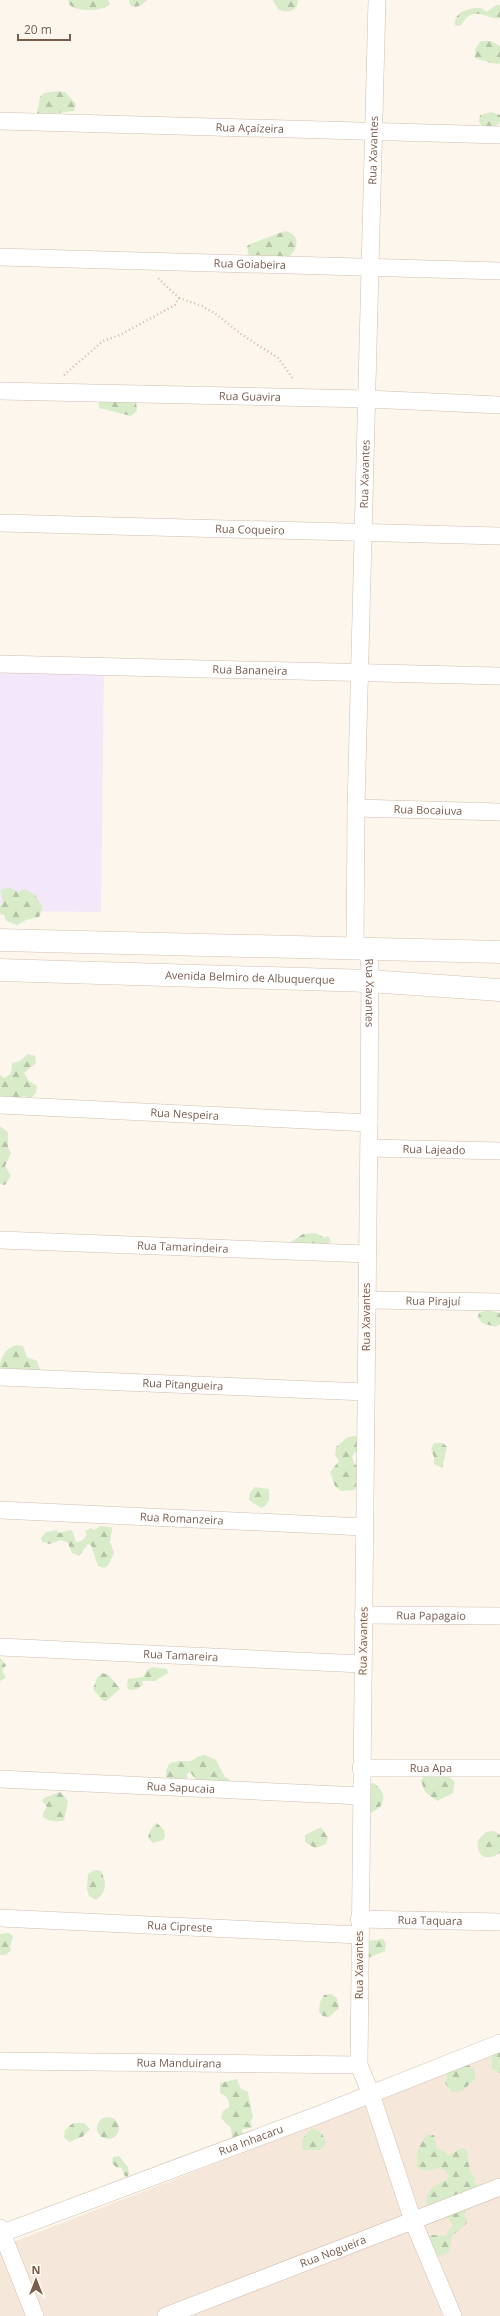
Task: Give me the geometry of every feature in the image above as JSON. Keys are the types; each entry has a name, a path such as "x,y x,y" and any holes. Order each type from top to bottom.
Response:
{"main road":[{"path":"0,940 500,952"},
{"name":"Avenida Belmiro de Albuquerque","path":"0,970 369,981 500,990"}],"street":[{"name":"Rua Xavantes","path":"377,0 356,808 361,949 369,981 369,1148 359,1927 359,2065 372,2094 413,2221 453,2316"},
{"name":"Rua Açaízeira","path":"0,121 374,130 500,135"},
{"name":"Rua Goiabeira","path":"0,257 370,266 500,271"},
{"name":"Rua Guavira","path":"0,392 367,399 500,405"},
{"name":"Rua Coqueiro","path":"0,523 364,531 500,536"},
{"name":"Rua Bananeira","path":"0,664 500,676"},
{"name":"Rua Bocaiuva","path":"356,808 500,812"},
{"name":"Rua Nespeira","path":"0,1105 369,1123"},
{"name":"Rua Lajeado","path":"369,1148 500,1151"},
{"name":"Rua Tamarindeira","path":"0,1240 367,1254"},
{"name":"Rua Pirajuí","path":"367,1300 500,1302"},
{"name":"Rua Pitangueira","path":"0,1377 366,1392"},
{"name":"Rua Romanzeira","path":"0,1510 364,1527"},
{"name":"Rua Papagaio","path":"363,1615 500,1616"},
{"name":"Rua Tamareira","path":"0,1647 362,1664"},
{"name":"Rua Apa","path":"361,1768 500,1768"},
{"name":"Rua Sapucaia","path":"0,1778 361,1796"},
{"name":"Rua Cipreste","path":"0,1918 359,1927"},
{"name":"Rua Taquara","path":"359,1927 500,1922"},
{"name":"Rua Inhacaru","path":"1,2232 372,2094 500,2042"},
{"name":"Rua Manduirana","path":"0,2061 359,2065"},
{"name":"Rua Nogueira","path":"166,2316 500,2187"},
{"path":"1,2232 35,2316"}],"path":[{"path":"137,261 177,294 179,298 202,306 216,314 241,334 278,358 304,398"},
{"path":"49,392 70,368 103,341 165,312 175,305 179,298"}],"shaded area":[{"path":"0,669 104,671 101,912 0,911"},
{"path":"500,2053 500,2316 0,2316 0,2247"}],"green space":[{"path":"68,0 108,0 110,4 96,10 83,10 72,7"},
{"path":"129,0 147,0 141,5 135,7 130,5"},
{"path":"273,0 298,0 296,7 288,12 278,9"},
{"path":"496,5 500,5 500,18 473,14 466,18 460,26 455,25 455,20 463,11 472,8 481,8 487,12"},
{"path":"481,41 491,41 500,46 500,64 475,58 475,49"},
{"path":"57,91 65,92 76,104 74,111 50,114 45,117 37,114 40,97 44,93"},
{"path":"491,112 500,115 500,122 495,128 484,128 479,122 480,115"},
{"path":"285,231 296,238 295,249 290,256 249,256 247,246"},
{"path":"99,401 136,402 137,411 131,416 99,408"},
{"path":"8,887 18,892 25,889 35,895 43,907 39,917 26,920 17,925 6,921 4,915 0,914 0,906 3,904 1,890"},
{"path":"28,1054 35,1056 36,1063 24,1073 29,1081 37,1086 36,1093 31,1098 24,1096 14,1100 0,1098 0,1075 5,1078 11,1073 12,1063 20,1061"},
{"path":"0,1126 8,1132 8,1147 11,1153 5,1166 11,1176 5,1185 0,1184"},
{"path":"315,1233 325,1238 328,1236 331,1241 328,1244 292,1245 291,1242 303,1234"},
{"path":"487,1310 500,1313 500,1324 496,1327 482,1323 478,1317 479,1313"},
{"path":"16,1345 23,1346 27,1357 37,1361 41,1372 35,1381 27,1387 18,1386 13,1383 0,1368 1,1360 6,1351"},
{"path":"356,1436 362,1445 352,1456 354,1463 359,1468 355,1490 341,1491 335,1486 330,1472 339,1461 335,1455 336,1447 348,1437"},
{"path":"434,1443 443,1443 447,1447 442,1468 434,1464 434,1457 431,1450"},
{"path":"255,1487 269,1489 269,1500 265,1506 261,1508 249,1500 250,1493"},
{"path":"100,1526 111,1527 112,1529 110,1542 114,1553 108,1566 104,1568 98,1566 91,1545 88,1544 79,1556 72,1553 68,1543 61,1540 50,1544 42,1542 41,1538 46,1532 57,1530 59,1533 70,1530 73,1532 76,1542 78,1542 81,1541 87,1534 85,1531 91,1528 94,1530"},
{"path":"0,1658 6,1665 2,1671 6,1678 0,1681"},
{"path":"153,1667 167,1669 168,1673 155,1681 142,1681 143,1685 137,1689 129,1690 127,1686 128,1679 143,1677 147,1670"},
{"path":"102,1673 109,1675 120,1689 106,1701 102,1700 93,1689 97,1678"},
{"path":"205,1755 216,1760 225,1777 232,1781 230,1784 206,1792 190,1772 187,1774 188,1785 167,1783 166,1771 169,1764 190,1761"},
{"path":"429,1768 447,1775 455,1782 453,1793 437,1801 425,1792 421,1781"},
{"path":"373,1783 382,1791 383,1800 379,1808 368,1814 353,1805 351,1798 359,1785"},
{"path":"60,1792 68,1802 64,1820 48,1820 43,1817 43,1813 47,1807 42,1801 44,1798"},
{"path":"157,1823 164,1830 165,1837 163,1840 153,1843 148,1838 151,1829"},
{"path":"321,1827 328,1838 326,1844 315,1848 305,1842 305,1835"},
{"path":"494,1831 500,1835 500,1853 490,1857 483,1856 480,1854 478,1840 486,1832"},
{"path":"94,1870 101,1871 105,1883 102,1894 96,1900 89,1896 87,1889 88,1874"},
{"path":"9,1933 13,1936 10,1947 11,1950 6,1955 0,1955 0,1934"},
{"path":"383,1939 386,1944 385,1951 368,1958 364,1946 369,1941"},
{"path":"330,1994 337,1998 339,2008 329,2017 323,2016 319,2012 320,2002 324,1995"},
{"path":"500,2050 500,2073 492,2069 492,2054"},
{"path":"467,2064 475,2070 475,2079 462,2091 452,2092 445,2083 448,2071"},
{"path":"237,2079 241,2089 248,2092 253,2118 251,2121 252,2128 242,2129 242,2132 245,2134 232,2138 231,2128 221,2118 223,2111 229,2107 229,2102 224,2095 220,2093 220,2083"},
{"path":"108,2117 116,2120 119,2128 116,2136 108,2139 100,2136 97,2128 100,2120"},
{"path":"73,2123 84,2123 90,2129 82,2137 69,2142 64,2137 65,2130"},
{"path":"312,2128 322,2133 326,2144 320,2150 302,2150 302,2139"},
{"path":"427,2135 434,2135 437,2149 443,2150 448,2156 461,2148 467,2151 470,2172 475,2178 474,2182 482,2187 464,2203 466,2212 463,2216 468,2219 466,2224 452,2236 449,2252 440,2256 436,2254 428,2239 432,2235 445,2236 453,2225 448,2218 435,2212 426,2202 427,2197 433,2187 447,2180 449,2176 445,2170 438,2168 426,2171 418,2168 418,2150"},
{"path":"119,2156 128,2167 129,2174 127,2177 124,2175 122,2168 116,2167 112,2163 113,2157"}]}
